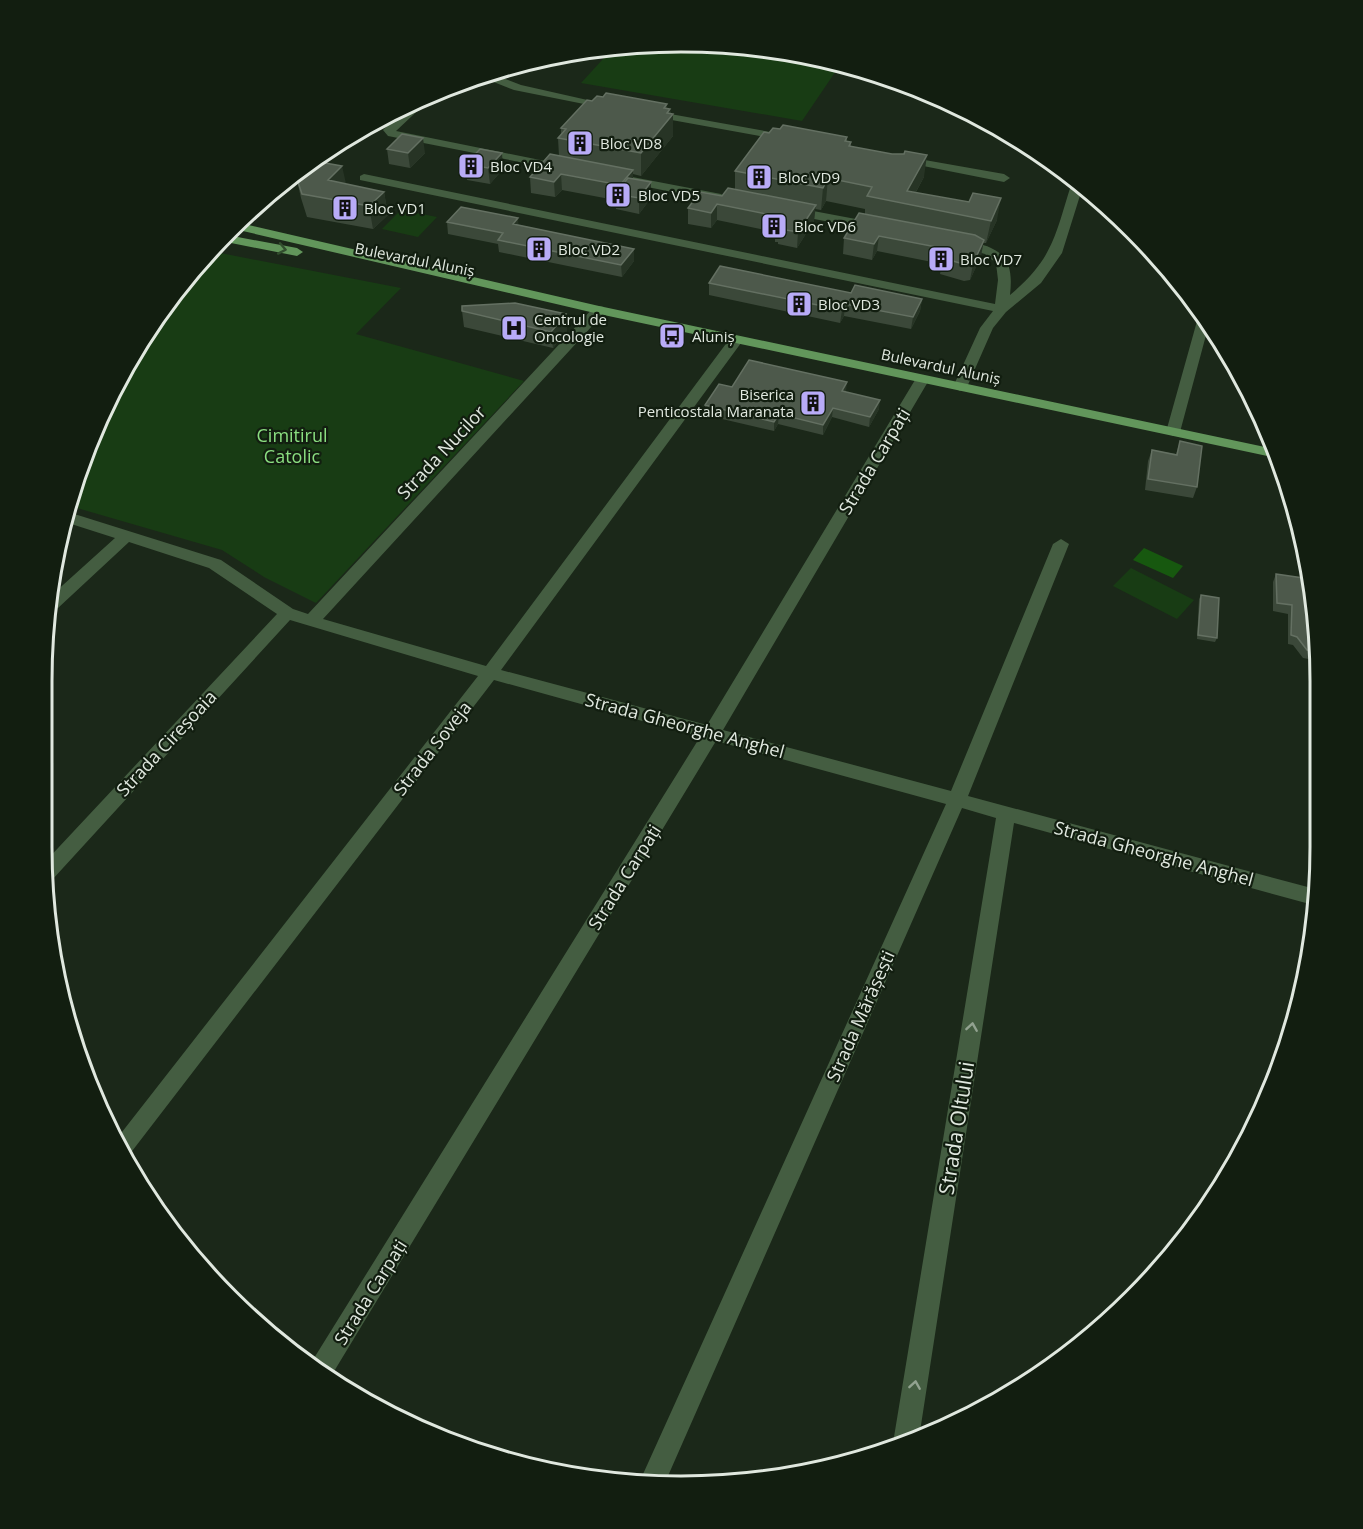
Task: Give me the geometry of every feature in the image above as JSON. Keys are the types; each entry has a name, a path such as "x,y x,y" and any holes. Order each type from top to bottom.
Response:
{"main road":[{"name":"Bulevardul Aluniș","path":"246,228 599,310 1267,452"},
{"name":"Bulevardul Aluniș","path":"234,240 599,310"}],"street":[{"path":"498,80 518,88 616,107"},
{"path":"639,111 801,140"},
{"path":"404,116 389,130 392,134 582,171"},
{"path":"887,156 1004,178"},
{"path":"364,178 1001,309"},
{"path":"616,178 735,200"},
{"path":"960,387 987,328 1001,309 1036,280 1056,253 1074,191"},
{"path":"781,209 884,229"},
{"path":"942,240 977,246 1003,260 1007,270 1001,309"},
{"name":"Strada Nucilor","path":"311,621 599,310"},
{"path":"1173,432 1201,328"},
{"name":"Strada Soveja","path":"127,1144 490,673 736,340"},
{"name":"Strada Carpați","path":"324,1365 712,733 922,380"},
{"name":"Strada Gheorghe Anghel","path":"74,519 215,564 288,613 311,621 490,673 1308,895"},
{"path":"58,598 127,535"},
{"name":"Strada Mărășești","path":"655,1475 957,799 1061,544"},
{"name":"Strada Cireșoaia","path":"53,866 288,613"},
{"name":"Strada Oltului","path":"907,1434 1006,813"}],"green space":[{"path":"682,52 764,58 835,72 802,121 581,83 604,57"},
{"path":"401,210 437,217 418,237 382,229"},
{"name":"Cimitirul Catolic","path":"222,253 401,288 356,334 524,381 316,603 264,577 222,550 77,508 100,441 137,367 182,299"},
{"path":"1131,568 1194,600 1177,619 1113,586"}],"shaded area":[{"path":"1144,548 1183,566 1173,578 1133,560"}],"building":[{"path":"606,93 667,104 664,108 670,109 667,113 673,114 641,153 558,138 566,129 561,128 587,100 592,101 597,96 603,97"},
{"path":"783,125 847,137 845,141 851,142 849,146 892,154 904,154 905,151 927,155 907,191 969,202 973,193 1001,198 991,221 867,196 872,187 828,178 823,188 735,171 764,132 769,133 773,128 780,129"},
{"path":"402,134 423,138 408,153 387,149"},
{"path":"480,149 502,153 488,168 466,164"},
{"path":"550,154 633,170 620,185 561,174 554,182 530,177"},
{"path":"326,163 342,166 328,180 384,192 369,206 302,194 298,183"},
{"path":"628,178 651,182 639,198 615,194"},
{"path":"728,188 816,205 798,232 779,229 780,227 776,226 781,217 717,204 711,213 688,208 700,192 722,196"},
{"path":"461,207 518,218 513,224 634,249 621,265 498,240 503,233 447,222"},
{"path":"859,213 975,235 984,240 973,264 967,265 942,258 947,249 879,236 874,244 844,238"},
{"path":"720,266 851,293 855,285 922,299 913,317 845,304 842,310 709,283"},
{"path":"515,303 566,314 551,332 462,311 462,306"},
{"path":"749,360 847,382 842,391 880,400 870,417 833,408 823,425 779,414 774,422 705,405 719,384 732,387"},
{"path":"1180,441 1202,446 1197,487 1148,479 1152,450 1177,455"},
{"path":"1276,574 1301,578 1309,650 1297,637 1291,635 1292,605 1277,603"},
{"path":"1201,595 1219,598 1217,638 1198,635"}],"place":[{"name":"Bloc VD8","path":"580,143"},
{"name":"Bloc VD4","path":"471,166"},
{"name":"Bloc VD9","path":"759,177"},
{"name":"Bloc VD5","path":"618,195"},
{"name":"Bloc VD1","path":"345,208"},
{"name":"Bloc VD6","path":"774,226"},
{"name":"Bloc VD2","path":"539,249"},
{"name":"Bloc VD7","path":"941,259"},
{"name":"Bloc VD3","path":"799,304"},
{"name":"Centrul de Oncologie","path":"514,328"},
{"name":"Aluniș","path":"672,336"},
{"name":"Biserica Penticostala Maranata","path":"813,403"}]}
